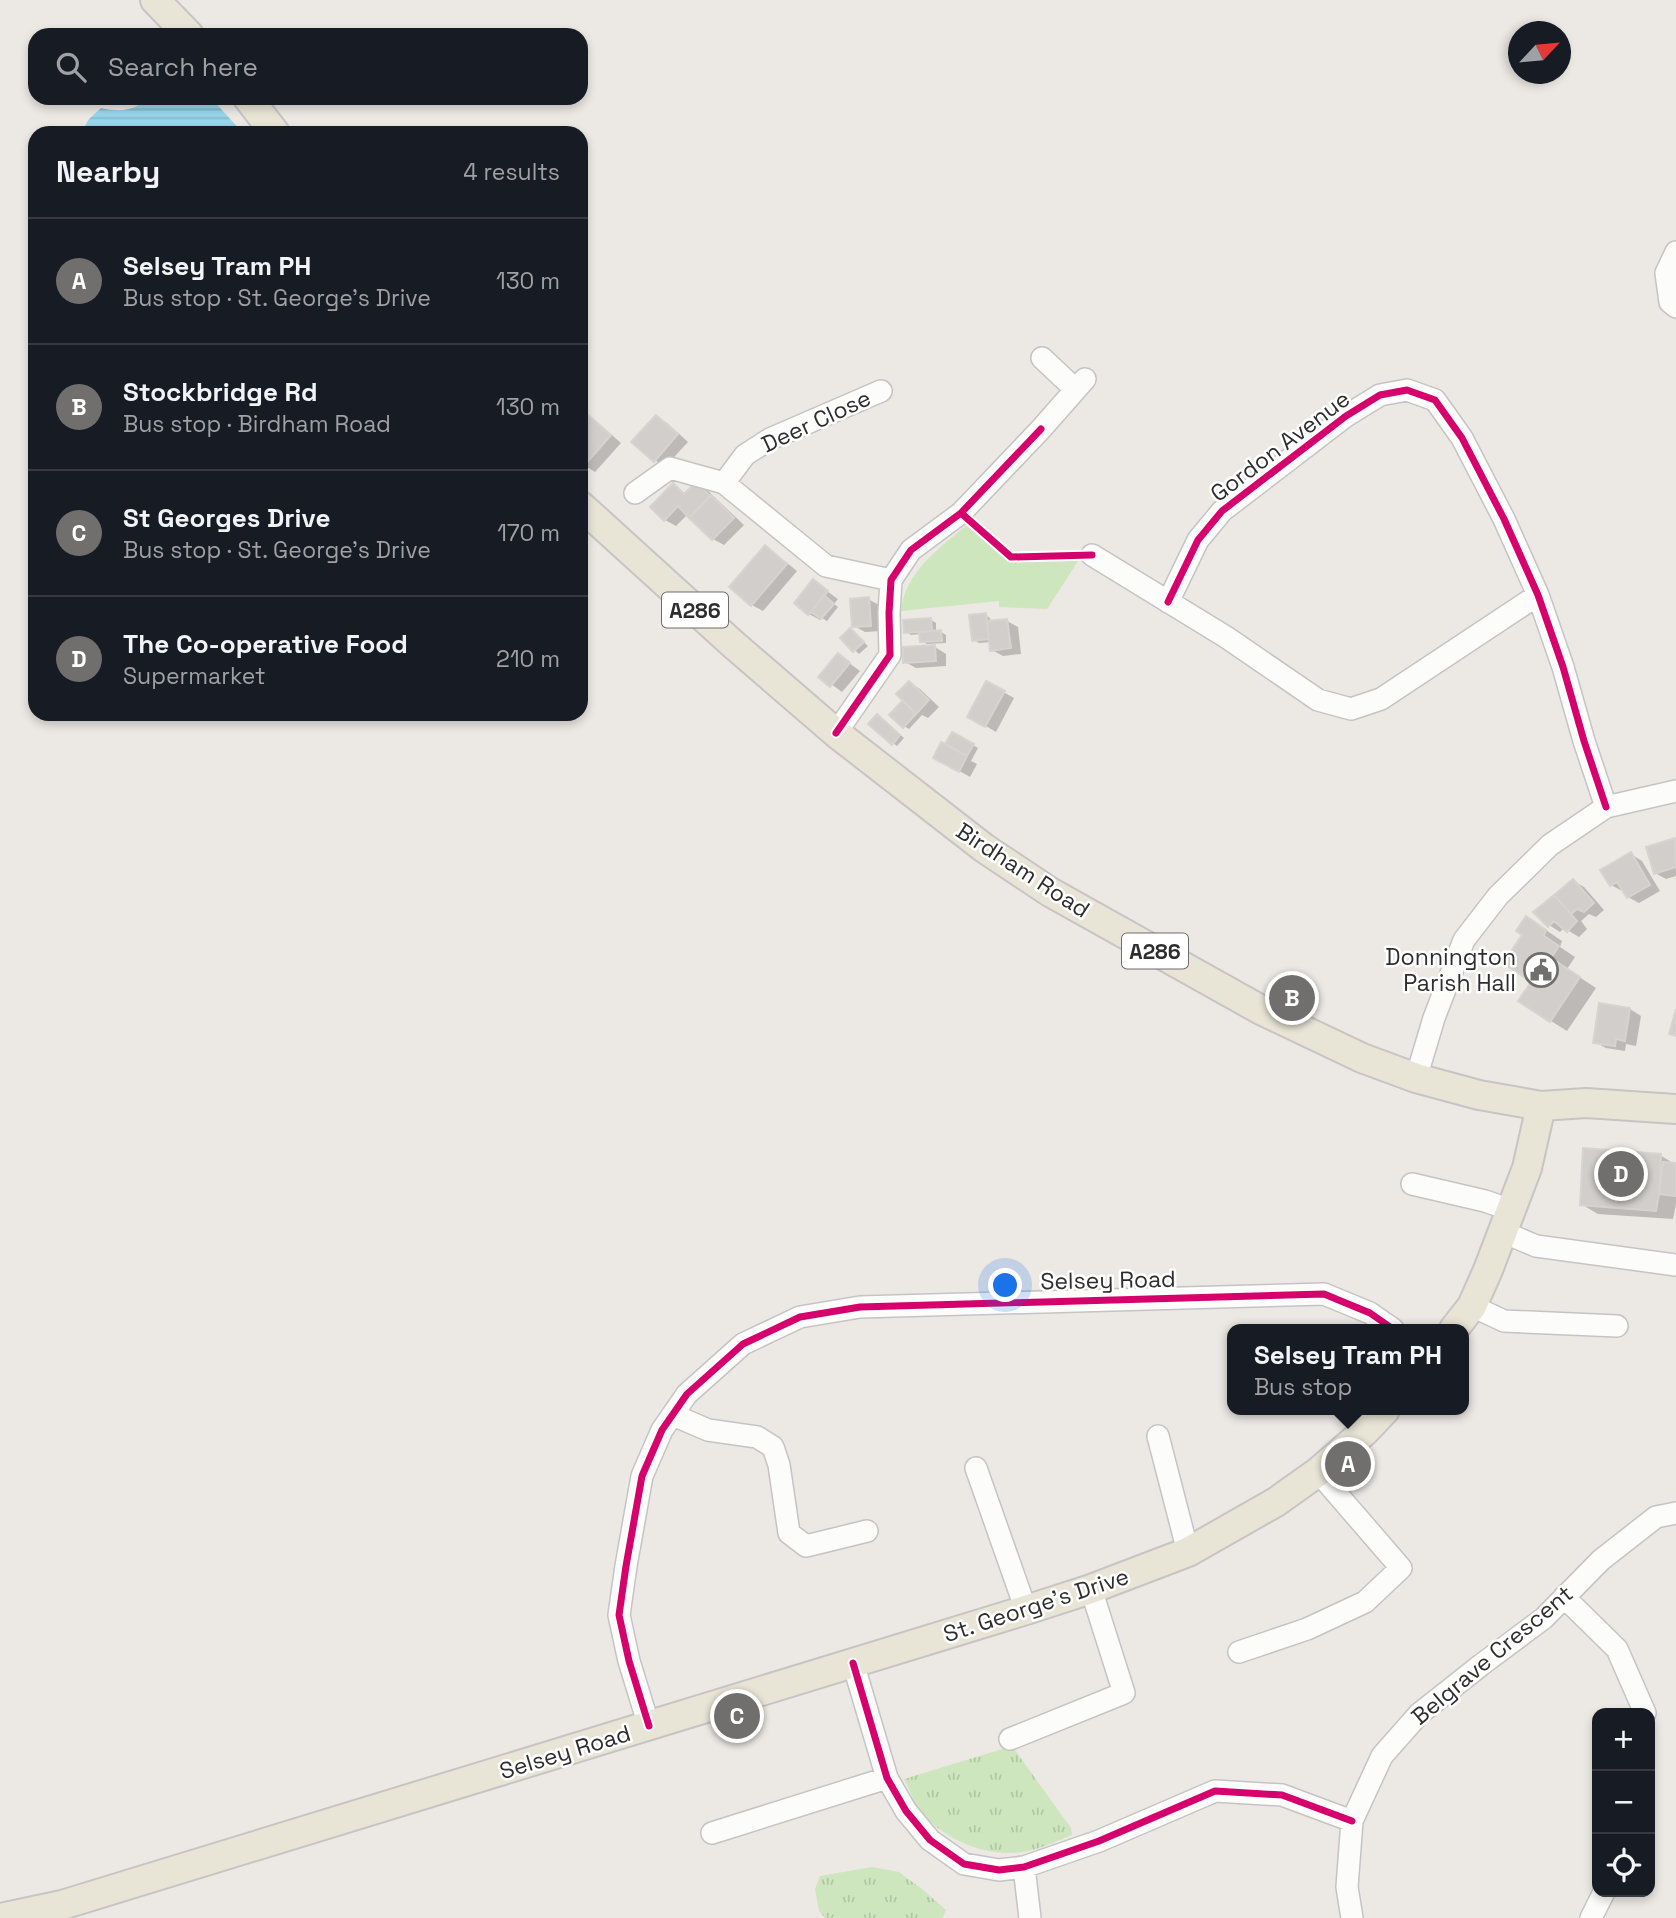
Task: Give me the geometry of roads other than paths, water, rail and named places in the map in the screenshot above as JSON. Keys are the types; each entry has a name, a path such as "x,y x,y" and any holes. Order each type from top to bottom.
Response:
{"main road":[{"path":"155,0 182,28"},
{"path":"253,105 270,126"},
{"name":"Birdham Road","path":"588,512 836,733 984,848 1050,892 1261,1010 1362,1058 1416,1078 1479,1095 1541,1106"},
{"name":"A286","path":"1541,1106 1586,1103 1676,1109"},
{"path":"1458,1324 1472,1306 1507,1221 1527,1168 1541,1106"},
{"name":"St. George's Drive","path":"649,1726 1026,1610 1091,1589 1188,1552 1276,1502 1318,1472 1380,1415"},
{"name":"Selsey Road","path":"0,1918 62,1905 649,1726"}],"street":[{"path":"1676,252 1666,273 1670,302 1676,307"},
{"path":"836,733 890,655 891,580 911,550 961,513 1080,384 1042,358"},
{"name":"Gordon Avenue","path":"1168,602 1198,540 1222,511 1346,416 1380,395 1406,390 1434,400 1462,438 1504,519 1538,594 1605,807"},
{"name":"Deer Close","path":"724,483 745,455 770,439 881,391"},
{"path":"635,493 670,468 724,483 826,566 891,580"},
{"path":"1092,555 1226,637 1318,700 1351,709 1381,699 1538,594"},
{"path":"1416,1078 1434,1018 1464,940 1497,896 1550,845 1605,807 1676,791"},
{"path":"1412,1184 1485,1201 1536,1246 1676,1265"},
{"name":"Selsey Road","path":"649,1726 629,1661 620,1615 642,1476 662,1430 687,1394 743,1345 800,1317 860,1307 1324,1294 1370,1313 1386,1324"},
{"path":"1472,1306 1504,1321 1617,1326"},
{"path":"673,1415 708,1430 757,1437 773,1447 779,1465 789,1534 806,1546 867,1531"},
{"path":"1158,1436 1188,1552"},
{"path":"976,1468 1026,1610"},
{"path":"1239,1652 1307,1629 1365,1602 1401,1567 1318,1472"},
{"name":"Belgrave Crescent","path":"1352,1918 1347,1887 1352,1821 1381,1756 1419,1714 1544,1618 1601,1560 1656,1517 1676,1513"},
{"path":"1010,1739 1125,1693 1091,1589"},
{"path":"1564,1597 1617,1649 1643,1708"},
{"path":"853,1663 887,1778 906,1811 930,1840 964,1864 999,1870 1024,1867 1099,1841 1215,1791 1282,1795 1352,1821"},
{"path":"712,1833 887,1778"},
{"path":"1024,1867 1031,1918"},
{"path":"1591,1918 1602,1897"}],"water":[{"path":"139,105 217,105 237,126 85,126 101,108 130,109"}],"place":[{"name":"Donnington Parish Hall","path":"1541,970"},
{"name":"Stockbridge Rd","path":"1292,998"},
{"name":"The Co-operative Food","path":"1621,1174"},
{"name":"Selsey Tram PH","path":"1348,1464"},
{"name":"St Georges Drive","path":"737,1716"}]}
